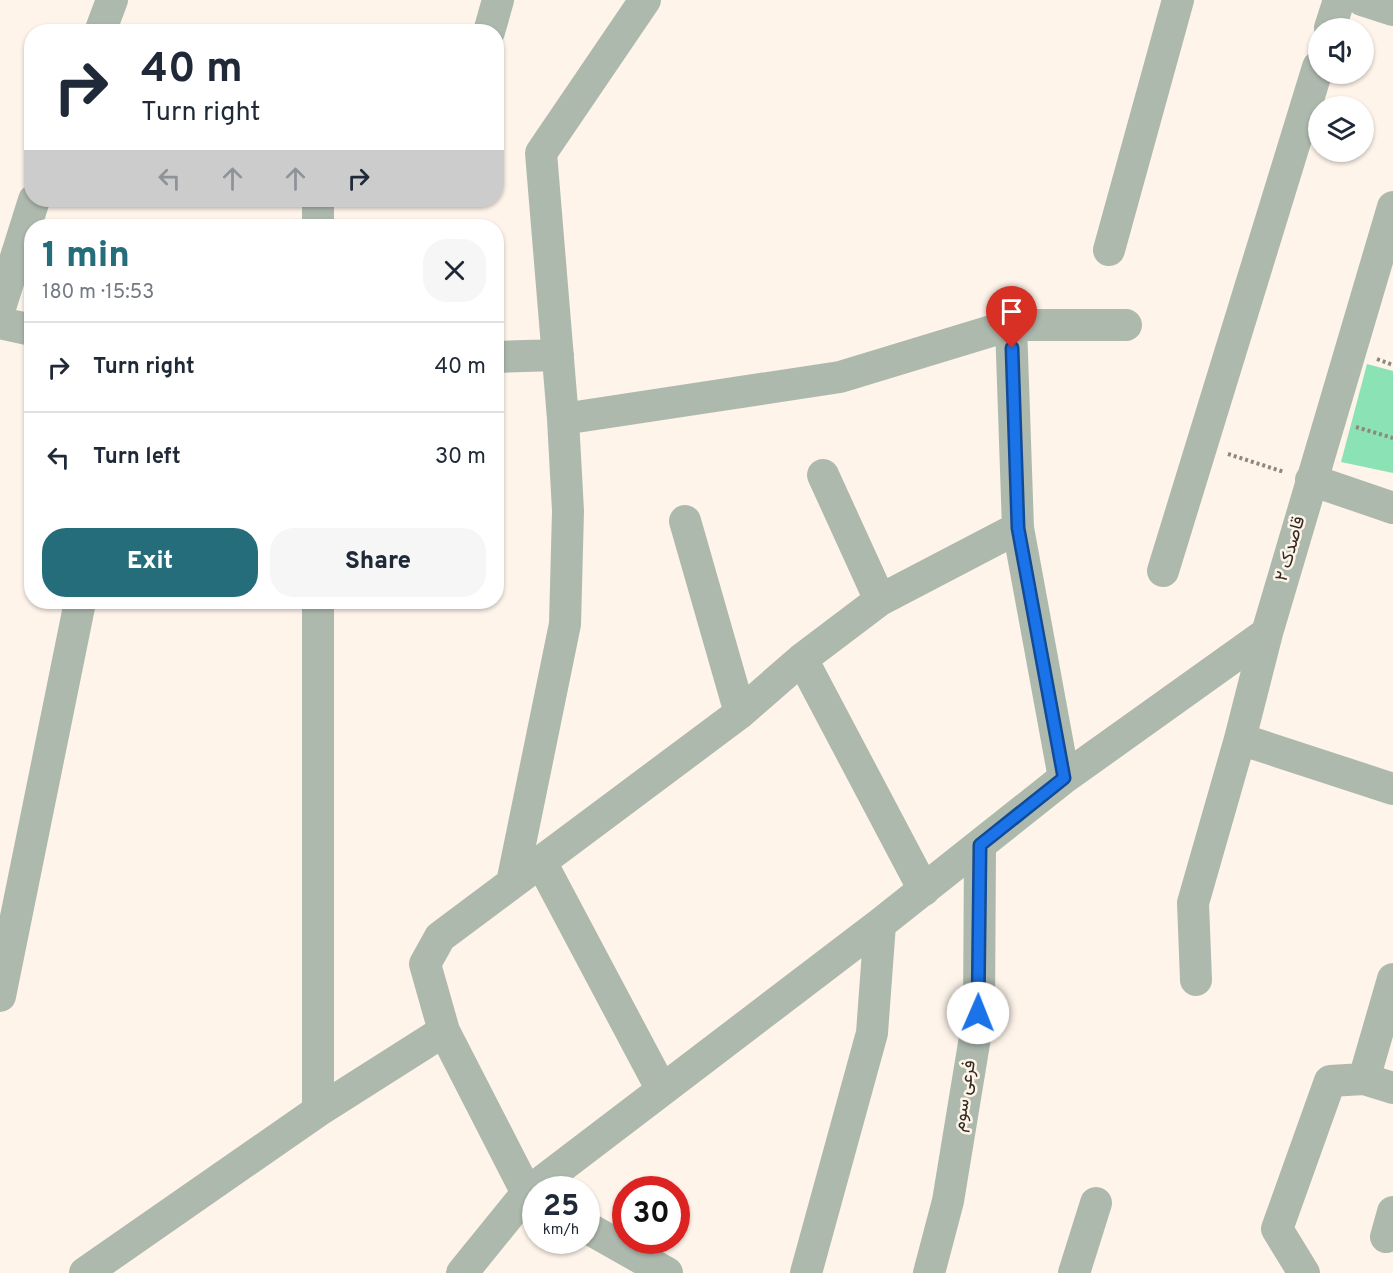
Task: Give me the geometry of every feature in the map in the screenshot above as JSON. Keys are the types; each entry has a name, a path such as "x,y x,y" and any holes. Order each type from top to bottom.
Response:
{"street":[{"path":"103,24 112,0"},
{"path":"491,24 498,0"},
{"path":"512,883 564,624 568,511 563,419 541,153 645,0"},
{"path":"1109,250 1178,0"},
{"path":"1333,18 1339,0"},
{"path":"1163,571 1313,84"},
{"name":"قاصدک ۲","path":"1196,980 1194,903 1267,633 1393,207"},
{"path":"0,308 24,232"},
{"path":"0,322 24,328"},
{"path":"563,419 840,377 1011,325 1126,325"},
{"path":"1011,325 1018,528 1064,778"},
{"path":"504,357 558,355"},
{"path":"823,475 880,600"},
{"path":"1311,480 1393,508"},
{"path":"685,521 740,713"},
{"path":"522,1178 444,1031 425,964 440,937 740,713 802,659 880,600 1018,528"},
{"path":"0,996 79,609"},
{"path":"318,609 318,1111"},
{"path":"555,1176 662,1090 924,890 1064,778 1267,633"},
{"path":"802,659 924,890"},
{"path":"1240,739 1393,789"},
{"name":"فرعی سوم","path":"929,1273 948,1201 978,1013 980,845"},
{"path":"541,862 662,1090"},
{"path":"806,1273 872,1033 880,924"},
{"path":"1304,1273 1277,1229 1330,1081 1379,1083 1393,979"},
{"path":"85,1273 318,1111 444,1031"},
{"path":"1074,1273 1096,1203"},
{"path":"462,1273 522,1205"},
{"path":"600,1235 666,1273"}],"path":[{"path":"1329,419 1393,438"},
{"path":"1202,446 1311,480"}],"green space":[{"path":"1367,364 1393,371 1393,473 1341,462"}],"route":[{"path":"978,1013 980,845 1064,778 1018,528 1012,348"}]}
